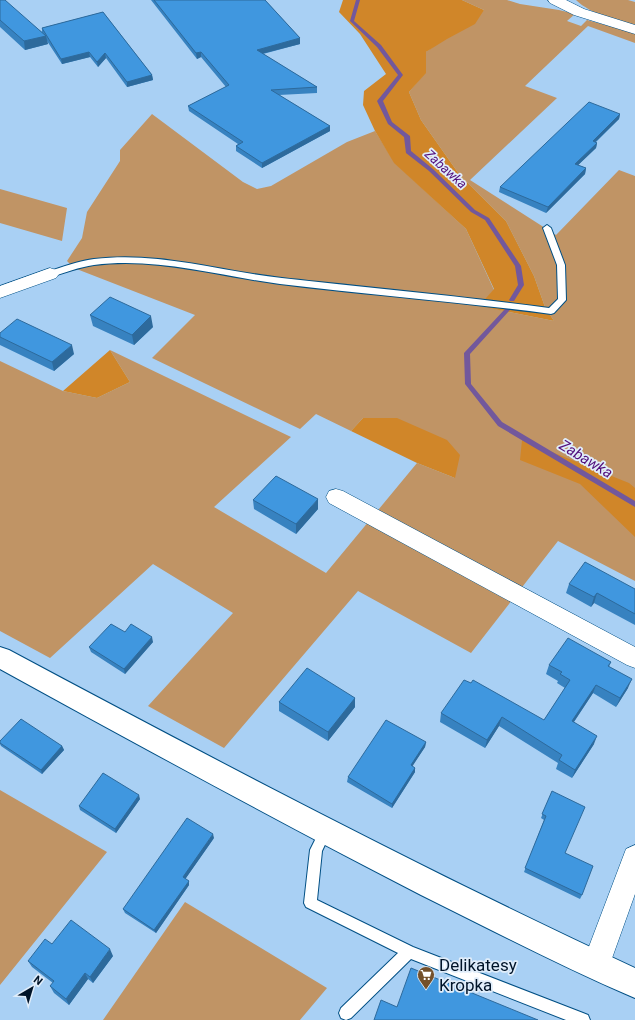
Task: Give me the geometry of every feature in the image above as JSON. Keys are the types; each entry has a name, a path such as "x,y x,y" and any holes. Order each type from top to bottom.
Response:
{"street":[{"path":"555,0 579,12 635,30"},
{"path":"0,292 50,274"},
{"path":"336,497 635,658"},
{"path":"0,657 325,832 474,907 635,983"},
{"path":"596,965 635,858"}],"lane":[{"path":"50,274 93,262 136,259 182,264 273,280 473,301 551,311 562,300 561,279 560,265 547,228"},
{"path":"325,832 316,850 310,903 409,952 583,1020"},
{"path":"346,1014 409,952"}],"shaded area":[{"path":"343,0 462,0 484,10 475,24 426,52 426,73 409,92 421,120 459,174 506,221 534,276 545,307 554,321 479,306 494,289 466,229 394,163 375,131 363,105 364,91 386,74 360,34 339,12"},
{"path":"462,0 507,0 520,4 575,14 567,21 581,26 587,20 635,33 635,43 588,26 525,86 557,98 470,180 556,235 619,170 635,176 635,581 558,541 471,653 358,591 224,748 148,706 233,613 153,564 50,658 0,631 0,361 63,391 97,398 130,382 110,350 291,437 214,507 326,573 417,463 455,478 363,418 351,431 316,414 300,429 152,358 195,315 74,268 67,261 82,238 87,212 120,161 120,150 152,114 243,182 257,189 271,186 347,142 375,131 395,163 466,229 494,290 480,306 554,321 545,307 534,276 506,221 459,174 421,120 409,92 425,73 426,52 484,10"},
{"path":"576,0 628,0 635,2 635,25 596,13"},
{"path":"0,189 67,208 62,241 0,223"},
{"path":"110,350 130,382 97,398 63,391"},
{"path":"363,418 397,418 447,440 460,455 455,478 417,463 351,431"},
{"path":"522,440 629,483 635,488 635,537 580,484 520,460"},
{"path":"0,790 107,852 0,985"},
{"path":"185,902 327,988 300,1020 103,1020"}],"building":[{"path":"0,0 5,0 46,36 24,41 0,20"},
{"path":"154,0 265,0 300,38 257,50 317,87 271,90 330,126 262,163 236,146 243,142 188,106 229,85 201,52 196,53"},
{"path":"103,12 152,75 127,82 105,53 97,62 89,52 61,59 42,28"},
{"path":"589,102 620,114 593,141 597,143 575,164 586,168 548,207 500,187"},
{"path":"110,297 151,316 132,335 90,315"},
{"path":"17,319 72,345 52,362 0,337 0,333"},
{"path":"276,476 318,499 296,524 253,500"},
{"path":"585,562 635,589 635,614 597,593 594,597 569,584"},
{"path":"111,624 125,632 131,624 152,637 124,669 89,647"},
{"path":"568,638 611,662 608,666 632,679 620,698 596,685 572,721 597,736 575,770 559,760 562,755 502,717 487,740 441,713 464,680 471,683 473,680 544,720 570,680 560,674 562,672 549,665"},
{"path":"307,668 355,698 328,732 279,702"},
{"path":"21,719 62,746 41,770 0,743 0,741"},
{"path":"386,720 426,742 411,765 415,768 392,804 348,777"},
{"path":"103,773 139,795 115,829 79,806"},
{"path":"552,791 585,807 565,853 593,866 582,895 525,868 546,816 542,814"},
{"path":"187,818 213,834 183,877 189,881 154,930 123,909"},
{"path":"71,920 110,949 90,977 85,973 66,999 50,986 54,981 28,961 45,939 52,944"},
{"name":"Delikatesy Kropka","path":"411,968 538,1020 374,1020 381,1000 397,1007"}],"waterway":[{"name":"Zabawka","path":"358,0 352,21 367,33 379,46 401,75 380,101 390,123 407,136 408,152 431,170 473,211 487,219 518,266 521,285 512,300"},
{"name":"Zabawka","path":"507,310 467,353 468,384 500,424 635,504"}],"place":[{"name":"Delikatesy Kropka","path":"426,990"}]}
